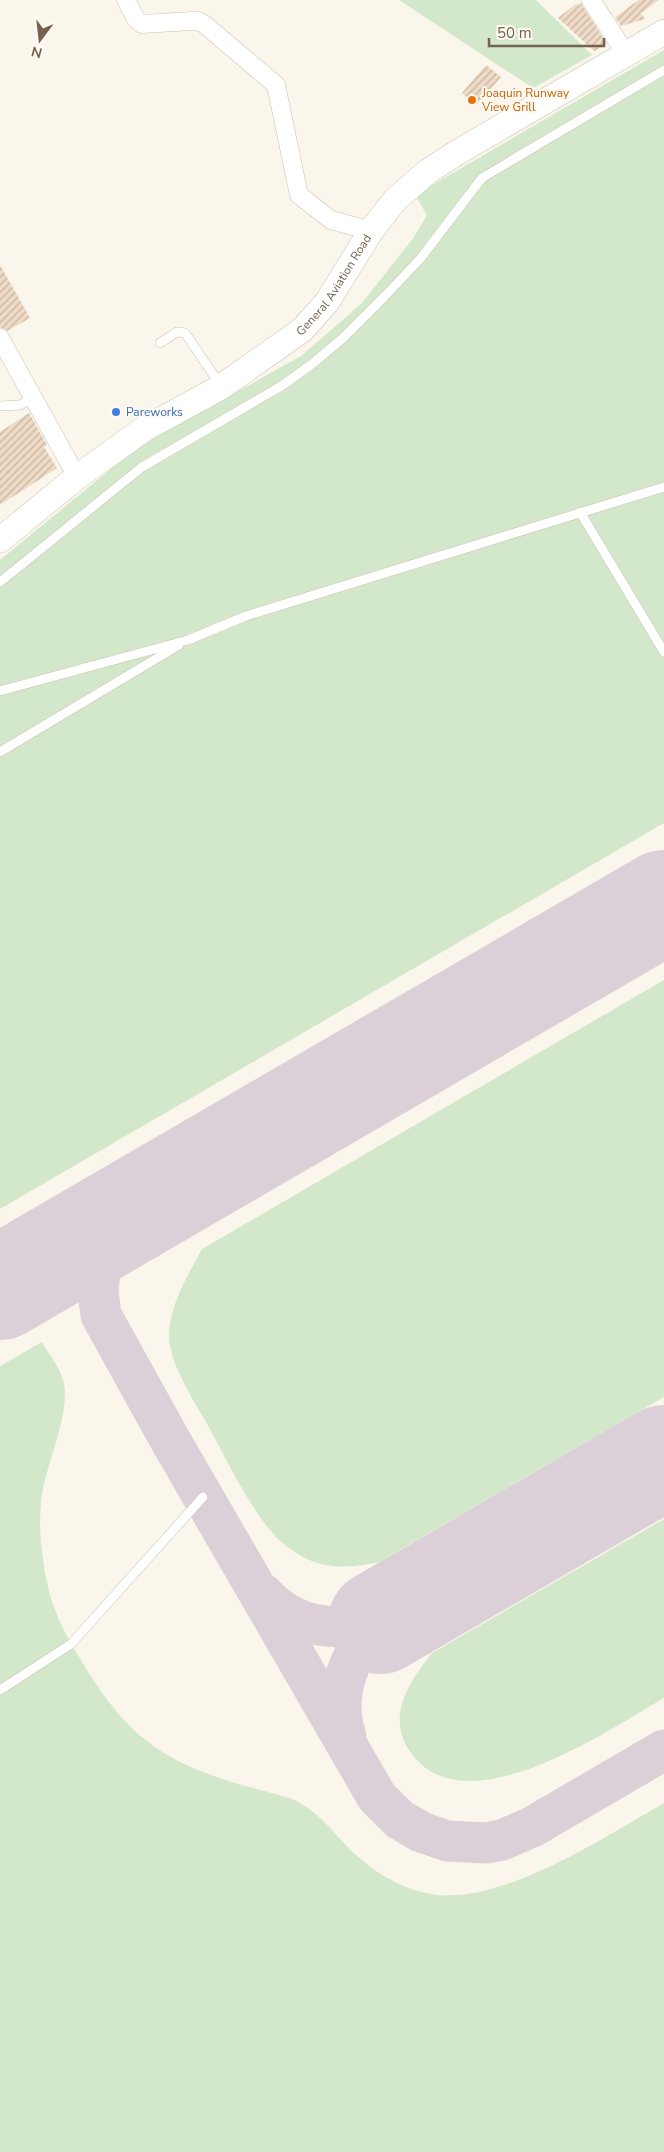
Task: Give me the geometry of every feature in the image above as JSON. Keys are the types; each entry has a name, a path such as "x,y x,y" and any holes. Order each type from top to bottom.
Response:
{"main road":[{"name":"General Aviation Road","path":"0,540 77,477 144,429 221,386 302,330 327,302 370,231 394,200 427,172 664,32"}],"street":[{"path":"126,0 136,19 142,24 192,21 204,24 276,85 299,196 331,220 370,231"},
{"path":"591,0 626,54"},
{"path":"0,338 77,477"}],"lane":[{"path":"0,582 142,467 283,385 312,364 377,304 420,259 482,178 664,70"},
{"path":"160,342 177,332 185,333 221,386"},
{"path":"0,406 20,405 33,398"},
{"path":"0,691 188,640 246,616 664,487"},
{"path":"580,512 664,652"},
{"path":"0,752 188,640"},
{"path":"0,1690 71,1644 204,1497"}],"green space":[{"path":"399,0 536,0 592,55 533,88"},
{"path":"664,50 664,823 0,1209 0,560 135,449 301,356 362,303 414,237 427,215 415,195"},
{"path":"664,980 664,1397 379,1562 359,1566 330,1566 311,1561 298,1554 274,1535 248,1498 184,1384 173,1358 170,1346 170,1323 176,1301 202,1249"},
{"path":"42,1342 60,1372 64,1383 65,1397 60,1427 41,1503 42,1549 50,1595 63,1629 94,1681 122,1717 153,1746 193,1768 232,1782 297,1801 318,1815 352,1851 385,1877 410,1889 438,1895 466,1894 495,1888 525,1877 585,1849 664,1803 664,2152 0,2152 0,1366"},
{"path":"664,1519 664,1698 570,1752 532,1768 494,1779 459,1780 429,1770 406,1745 401,1733 400,1720 401,1708 410,1684 432,1653"}],"building":[{"path":"639,0 659,0 641,13 645,19 621,26 615,17"},
{"path":"581,3 607,44 594,51 558,18 576,4"},
{"path":"486,65 501,77 476,105 462,93"},
{"path":"0,265 30,318 7,331 0,327"},
{"path":"29,413 47,445 44,447 57,468 0,505 0,432"}],"taxiway":[{"path":"143,1205 126,1220 106,1250 100,1271 98,1292 101,1315 169,1438 377,1797 399,1819 421,1832 447,1841 486,1843 502,1840 532,1827 664,1750"},
{"path":"263,1594 289,1615 317,1625 332,1627 380,1622"},
{"path":"346,1737 341,1705 346,1675 360,1646 380,1622"}],"runway":[{"path":"0,1288 664,902"},
{"path":"380,1622 664,1457"}],"place":[{"name":"Joaquin Runway View Grill","path":"472,100"},
{"name":"Pareworks","path":"116,412"}]}
